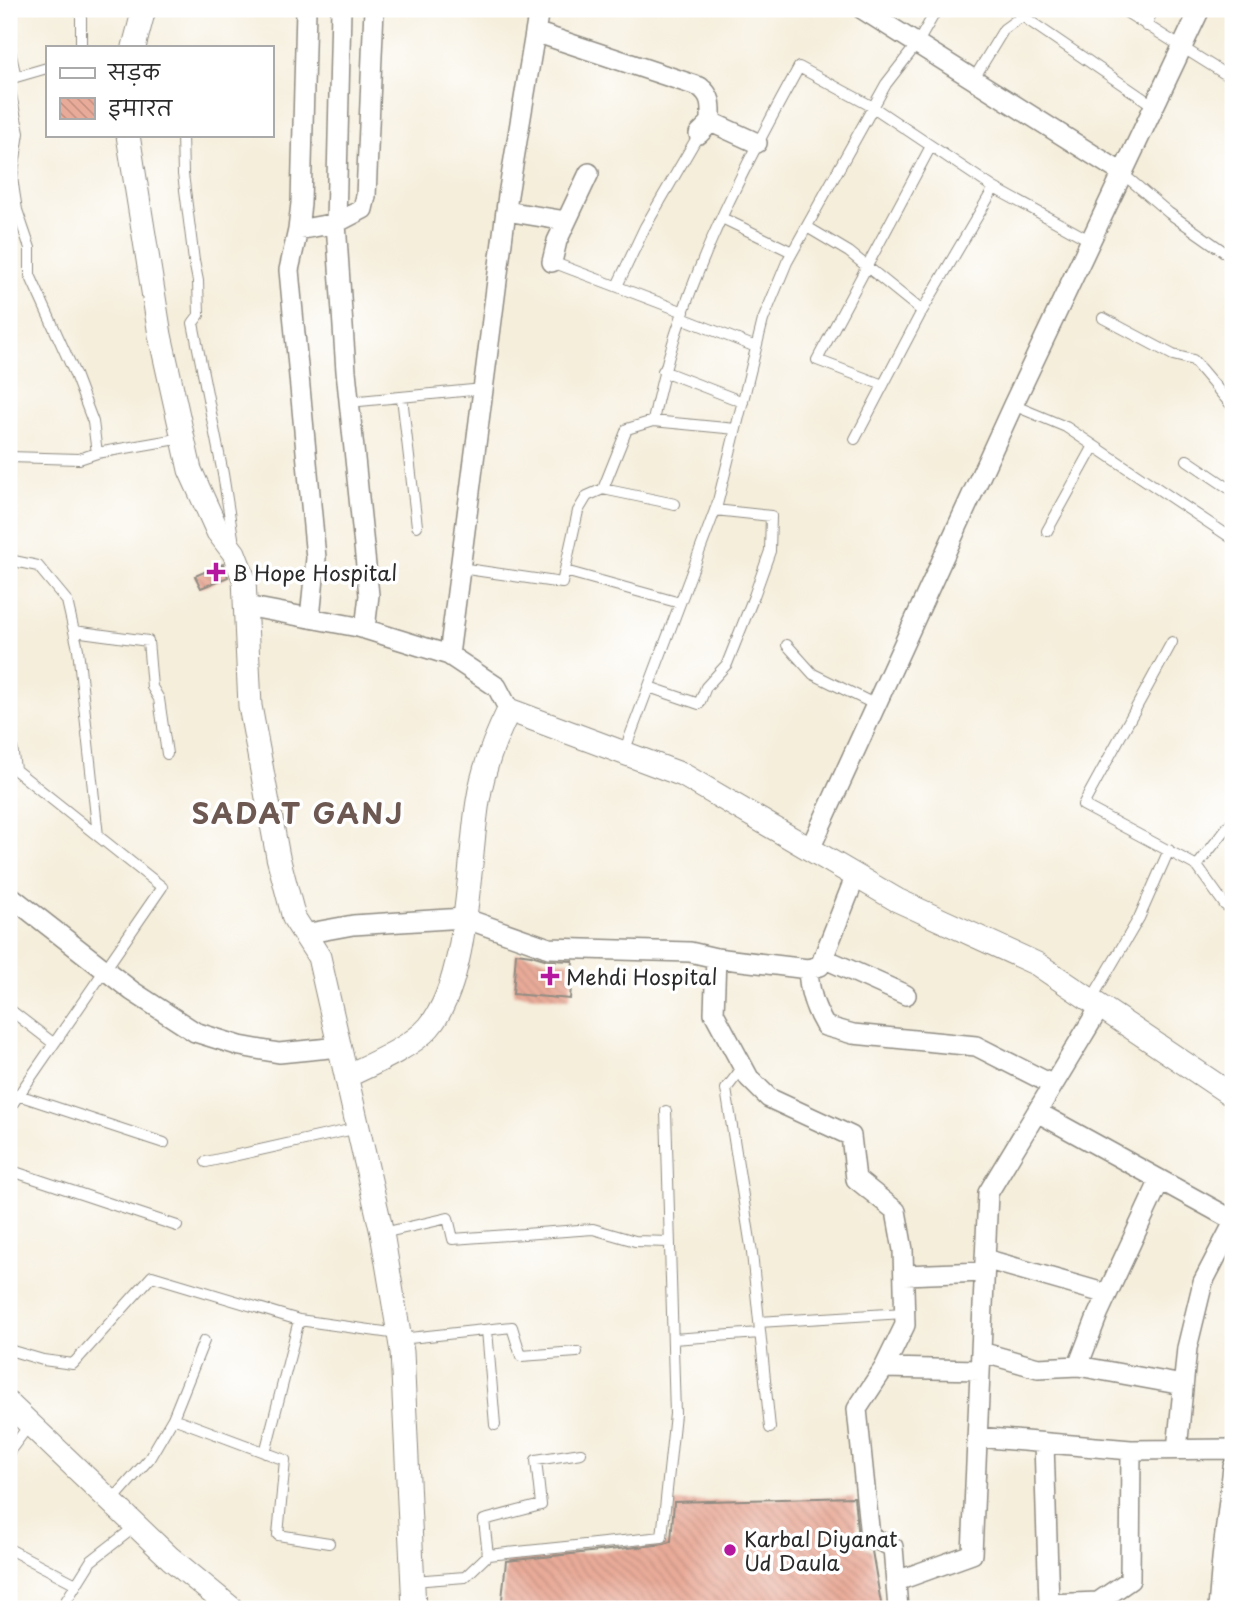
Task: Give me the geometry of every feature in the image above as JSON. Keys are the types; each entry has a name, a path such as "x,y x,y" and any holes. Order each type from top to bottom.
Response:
{"street":[{"path":"134,46 144,9"},
{"path":"306,9 298,230 289,270 316,558 310,618"},
{"path":"341,9 336,223 349,402 369,595 365,629"},
{"path":"298,230 336,223 363,209 366,195 374,9"},
{"path":"449,655 506,211 539,9"},
{"path":"862,9 1122,173"},
{"path":"810,849 1013,405 1200,9"},
{"path":"535,32 701,88 709,93 712,103 705,128 757,143"},
{"path":"128,136 160,335 190,470 219,532 234,553 244,579 250,706 278,857 294,918 319,957 382,1233 399,1336 414,1609"},
{"path":"552,261 557,241 589,173"},
{"path":"506,211 566,221"},
{"path":"246,606 365,629 449,655 497,687 509,710 683,775 897,900 1037,964 1233,1096"},
{"path":"346,1076 391,1055 428,1028 449,990 459,957 478,798 495,738 509,710"},
{"path":"856,875 816,963 809,988 815,1009 825,1026 853,1034 976,1046 1053,1085"},
{"path":"9,895 132,991 195,1032 240,1046 279,1053 340,1046"},
{"path":"304,933 353,925 464,918 549,948 690,952 716,958 816,963 906,995"},
{"path":"716,958 714,1013 749,1079 769,1098 851,1136 856,1179 896,1211 903,1250 905,1325 884,1368 857,1409 870,1537 893,1547 898,1609"},
{"path":"897,1581 972,1554 988,1193 1053,1085 1095,1004"},
{"path":"1037,1112 1233,1222 1203,1282 1187,1348 1177,1450"},
{"path":"1077,1366 1160,1180"},
{"path":"904,1275 985,1265 1107,1294"},
{"path":"884,1368 980,1361 1038,1367 1077,1366 1184,1385"},
{"path":"9,1404 221,1606"},
{"path":"977,1437 1130,1450 1233,1449"},
{"path":"1044,1443 1049,1604 1098,1606 1130,1580 1130,1450"},
{"path":"1218,1609 1233,1467"}],"lane":[{"path":"80,9 81,46"},
{"path":"624,753 715,510 762,320 792,252 873,107 886,84 917,44 937,9"},
{"path":"1012,9 1024,12 1154,106"},
{"path":"1121,9 1233,79"},
{"path":"1146,26 1153,9"},
{"path":"974,80 1004,29 1024,12"},
{"path":"9,47 12,78 46,68"},
{"path":"653,421 663,371 701,262 757,143 799,68 873,107 994,188 1090,240"},
{"path":"9,86 19,133 12,178 17,210 30,248 30,275 74,372 93,422 97,453"},
{"path":"617,286 645,227 705,128"},
{"path":"182,136 183,174 198,281 199,315 193,323 223,474 234,553"},
{"path":"883,385 817,360 931,146"},
{"path":"1122,173 1169,213 1233,258"},
{"path":"855,439 922,311 994,188"},
{"path":"722,218 792,252"},
{"path":"807,227 849,252 922,311"},
{"path":"552,261 756,346"},
{"path":"1103,318 1173,355 1193,360 1233,407"},
{"path":"663,371 743,402"},
{"path":"349,402 483,389"},
{"path":"402,397 417,526"},
{"path":"1013,405 1066,427 1233,539"},
{"path":"603,489 627,429 653,421 736,429"},
{"path":"9,457 79,459 97,453 183,438"},
{"path":"1047,531 1094,446"},
{"path":"1187,460 1233,491"},
{"path":"460,568 562,583 578,511 587,496 603,489 675,504"},
{"path":"649,687 699,704 706,687 727,664 754,596 769,551 771,516 715,510"},
{"path":"9,560 38,566 67,601 78,649 98,836"},
{"path":"565,571 680,603"},
{"path":"74,631 148,640 152,687 159,699 167,754"},
{"path":"1172,642 1083,805 1197,866 1225,905 1233,910"},
{"path":"787,645 813,674 876,705"},
{"path":"9,725 12,767 162,887 9,1109"},
{"path":"1197,866 1233,822"},
{"path":"1095,1004 1139,918 1168,850"},
{"path":"9,1009 53,1043"},
{"path":"743,1067 726,1089 752,1253 770,1428"},
{"path":"18,1095 164,1143"},
{"path":"412,1581 466,1577 488,1555 662,1537 675,1414 666,1111"},
{"path":"206,1162 358,1128"},
{"path":"9,1170 177,1226"},
{"path":"382,1233 448,1218 453,1239 593,1229 635,1241 670,1242"},
{"path":"9,1350 43,1360 73,1364 152,1276 299,1320 399,1336 512,1327 521,1356 577,1352"},
{"path":"673,1339 760,1327 904,1313"},
{"path":"265,1452 299,1320"},
{"path":"486,1330 495,1425"},
{"path":"111,1502 149,1459 173,1418 204,1341"},
{"path":"173,1418 285,1460 278,1535 329,1543"},
{"path":"9,1452 31,1423"},
{"path":"488,1555 484,1520 541,1505 536,1460 581,1453"},
{"path":"61,1609 91,1561 137,1526"},
{"path":"9,1549 76,1584"}],"building":[{"path":"223,564 228,577 201,588 195,576"},
{"path":"516,953 548,960 573,961 570,999 513,994"},
{"name":"Karbal Diyanat Ud Daula","path":"854,1497 858,1539 861,1545 872,1551 882,1609 501,1609 506,1561 665,1544 671,1541 674,1502"}],"place":[{"name":"B Hope Hospital","path":"216,572"},
{"name":"Mehdi Hospital","path":"550,976"},
{"name":"Karbal Diyanat Ud Daula","path":"730,1550"}],"district":[{"name":"SADAT GANJ","path":"298,812"}]}
